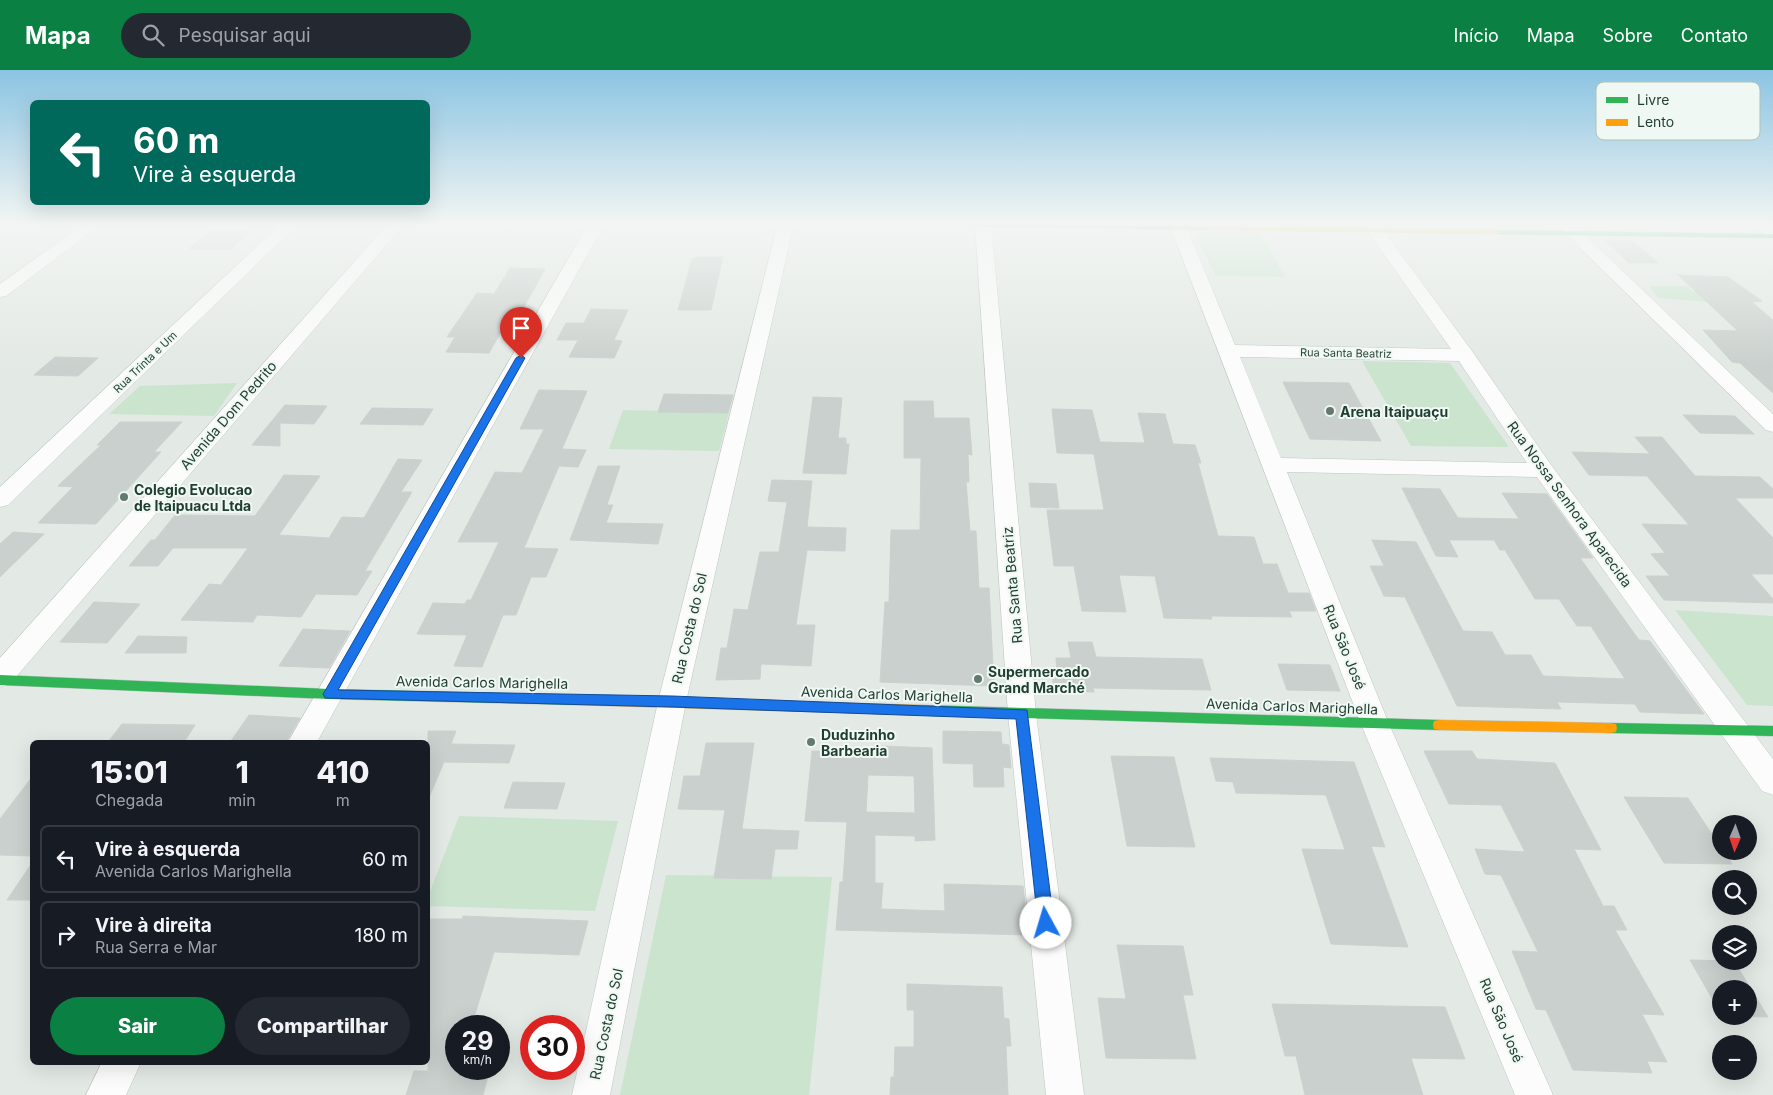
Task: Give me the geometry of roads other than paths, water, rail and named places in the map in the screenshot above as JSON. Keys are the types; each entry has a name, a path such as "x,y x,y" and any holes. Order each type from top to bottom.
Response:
{"main road":[{"name":"Avenida Carlos Marighella","path":"0,680 329,694 672,702 1022,714 1375,724 1773,731"}],"street":[{"path":"0,292 29,271"},
{"name":"Rua Trinta e Um","path":"0,500 241,271"},
{"name":"Avenida Dom Pedrito","path":"0,676 355,271"},
{"path":"303,740 570,271"},
{"name":"Rua Costa do Sol","path":"591,1095 672,702 775,271"},
{"name":"Rua Santa Beatriz","path":"987,271 1022,714 1065,1095"},
{"name":"Rua São José","path":"1195,271 1375,724 1534,1095"},
{"name":"Rua Nossa Senhora Aparecida","path":"1405,271 1465,355 1543,470 1773,782"},
{"path":"1612,271 1773,426"},
{"name":"Rua Santa Beatriz","path":"1226,351 1465,355"},
{"path":"1272,465 1543,470"},
{"path":"105,1095 121,1065"}],"place":[{"name":"Arena Itaipuaçu","path":"1330,411"},
{"name":"Colegio Evolucao de Itaipuacu Ltda","path":"124,497"},
{"name":"Supermercado Grand Marché","path":"978,679"},
{"name":"Duduzinho Barbearia","path":"811,742"}]}
